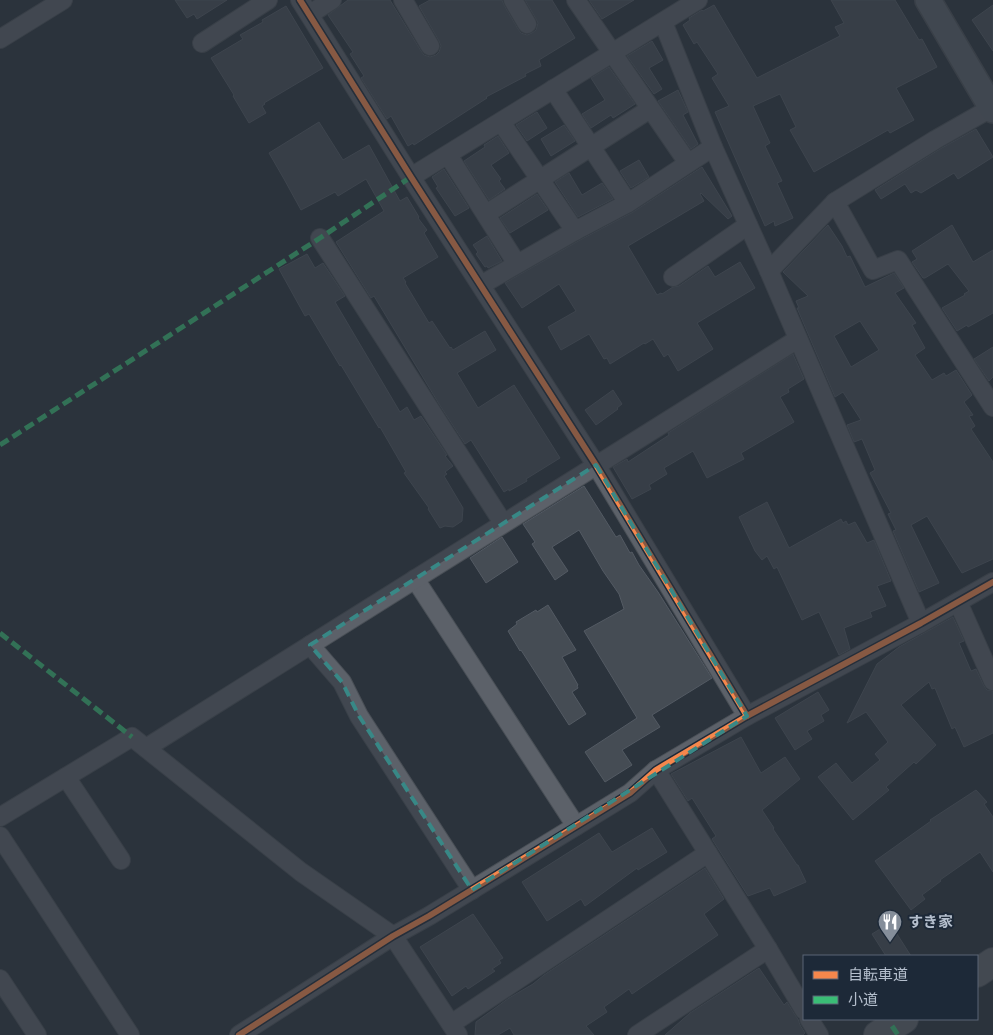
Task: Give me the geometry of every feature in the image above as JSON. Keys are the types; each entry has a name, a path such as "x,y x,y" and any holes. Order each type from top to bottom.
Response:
{"highway":[{"path":"978,971 993,962"},
{"path":"878,1035 902,1020"}],"main road":[{"path":"928,0 992,108"}],"street":[{"path":"0,39 63,0"},
{"path":"202,43 268,0"},
{"path":"332,0 305,7 411,177 596,465 747,716"},
{"path":"403,0 430,46"},
{"path":"513,0 527,24"},
{"path":"576,0 688,164"},
{"path":"411,177 698,0"},
{"path":"662,22 713,147 769,271 920,623"},
{"path":"553,89 628,203"},
{"path":"769,271 835,202 935,140 992,108"},
{"path":"486,214 650,109"},
{"path":"501,122 575,231"},
{"path":"480,285 628,203 713,147"},
{"path":"448,154 517,264"},
{"path":"835,202 873,270 898,260 993,407"},
{"path":"673,277 748,225"},
{"path":"320,238 503,523"},
{"path":"146,748 798,339"},
{"path":"414,579 576,826"},
{"path":"239,1035 393,936 630,793 656,770 747,716 993,582"},
{"path":"958,602 993,681"},
{"path":"310,645 342,682 359,716 472,890"},
{"path":"0,817 132,737 301,872 393,936 455,1030 708,853"},
{"path":"656,770 803,1008"},
{"path":"66,777 121,860"},
{"path":"0,836 130,1035"},
{"path":"637,1035 768,949"},
{"path":"0,979 36,1035"},
{"path":"810,1020 819,1035"}],"highlighted area":[{"path":"596,465 747,716 472,890 359,716 342,682 310,645"}],"building":[{"path":"175,0 227,0 197,19 194,14 187,18"},
{"path":"348,0 390,0 421,51 424,55 430,57 439,52 441,46 419,6 430,0 502,0 518,29 521,33 527,35 536,30 538,23 525,0 552,0 575,38 539,60 541,66 525,74 526,76 486,97 414,145 413,143 408,146 391,116 387,119 361,78 364,76 350,54 353,52 328,15"},
{"path":"589,0 634,0 602,19"},
{"path":"831,0 895,0 919,40 922,39 937,67 896,88 914,120 890,133 888,130 814,172 790,130 796,127 780,94 753,106 770,143 765,146 782,181 777,183 793,218 775,226 774,221 765,226 715,112 729,106 712,78 718,74 697,42 694,44 683,25 690,20 689,18 714,5 757,78 840,36 835,27 844,23"},
{"path":"993,5 993,51 972,20"},
{"path":"286,6 323,68 264,103 262,106 266,113 249,123 211,58 243,39 240,35"},
{"path":"652,41 663,60 649,68 662,89 654,94 627,56"},
{"path":"609,67 635,104 613,118 611,115 591,128 582,114 605,100 591,78"},
{"path":"678,90 688,112 683,115 698,144 691,149 658,101"},
{"path":"537,112 547,128 527,141 516,125"},
{"path":"319,122 343,160 369,145 400,201 407,197 427,230 424,233 438,257 403,278 429,323 432,321 453,350 485,331 496,350 457,373 478,408 514,385 560,458 509,491 509,489 504,492 471,440 465,444 374,296 371,298 336,242 384,211 366,179 338,196 335,192 301,210 269,153"},
{"path":"564,125 575,141 551,156 541,139"},
{"path":"976,129 993,157 958,179 954,173 921,193 916,190 911,193 905,184 881,199 875,190"},
{"path":"498,136 509,153 491,165 501,179 499,181 505,189 489,200 464,161"},
{"path":"639,160 649,177 631,188 620,171"},
{"path":"702,167 732,216 728,219 701,193 704,201 628,246 657,295 679,286 708,266 715,277 740,262 755,288 697,323 713,349 678,371 668,354 664,357 653,339 610,364 607,358 604,359 589,334 561,350 548,327 576,311 559,284 522,308 505,283 633,212"},
{"path":"444,169 469,208 455,216 436,188 438,187 432,177"},
{"path":"569,173 582,195 602,183 613,199 578,217 555,182"},
{"path":"537,194 548,210 510,233 500,218"},
{"path":"828,225 847,257 850,256 865,287 894,273 904,288 895,293 916,323 912,325 925,348 915,355 932,380 944,373 946,376 956,370 972,395 964,402 973,415 969,416 975,426 971,429 993,462 993,559 962,573 927,516 911,525 939,583 919,592 893,531 896,530 888,514 891,513 870,473 875,470 862,439 854,442 847,425 861,420 843,392 835,397 797,308 799,308 796,301 808,296 783,272","holes":["860,321 879,350 851,367 834,336"]},
{"path":"952,225 973,262 993,250 993,313 957,331 942,308 969,291 948,264 923,278 912,262 917,259 912,251"},
{"path":"487,236 502,261 488,268 487,266 485,267 476,254 478,252 473,245"},
{"path":"307,254 315,268 323,263 345,296 335,302 400,412 407,407 414,420 421,416 453,466 445,472 447,474 444,476 463,508 462,521 453,527 445,526 440,528 429,508 404,473 406,472 380,427 309,314 305,316 279,269"},
{"path":"993,347 993,377 989,381 974,359"},
{"path":"793,354 804,379 788,389 789,392 780,397 794,422 741,453 744,459 707,478 693,451 664,468 667,474 649,485 651,489 632,499 613,467 627,459 628,462 669,435 668,433"},
{"path":"613,390 622,404 596,425 585,410"},
{"path":"584,486 616,537 620,535 630,553 632,552 712,678 652,715 660,727 622,750 632,765 605,782 585,752 637,718 584,631 624,609 619,594 579,530 552,547 568,571 555,580 532,544 535,542 523,524"},
{"path":"767,502 789,548 841,519 843,523 846,521 848,525 855,522 867,543 874,540 891,581 877,586 886,606 870,612 872,617 844,628 850,649 839,655 819,612 802,620 777,567 774,569 767,556 762,560 755,551 739,517"},
{"path":"502,537 518,562 486,583 470,558"},
{"path":"548,605 576,650 562,657 578,685 578,688 572,692 586,714 569,725 508,631 517,624 516,622"},
{"path":"953,617 964,641 959,643 971,671 976,669 987,690 993,691 993,733 964,747 955,727 952,729 935,688 932,689 929,682 901,705 936,745 916,764 914,762 886,787 889,790 853,820 818,777 836,763 852,783 880,760 875,754 888,742 866,712 847,723 877,664 899,647"},
{"path":"818,692 829,710 821,715 824,721 807,731 812,739 795,750 775,718"},
{"path":"741,737 761,773 785,757 800,779 762,810 798,865 806,882 774,896 770,888 748,896 712,839 716,836 692,798 688,801 671,774"},
{"path":"976,790 987,802 984,804 993,817 993,872 980,852 922,895 925,899 911,910 875,861 930,820"},
{"path":"652,828 667,852 638,870 637,868 585,906 581,899 547,921 522,882 599,833 612,852"},
{"path":"705,868 724,899 704,914 718,935 632,994 629,989 604,1007 607,1012 586,1026 594,1035 514,1035 510,1028 498,1035 475,1035 476,1022 509,998 533,984"},
{"path":"473,914 503,958 499,960 501,963 492,969 495,971 468,989 466,986 452,996 420,947"},
{"name":"すき家","path":"890,923 910,955 885,955 872,934"},
{"path":"759,968 784,1005 787,1002 805,1033 803,1035 665,1035 690,1013"}],"marked path":[{"path":"0,445 411,177"},
{"path":"0,633 132,737"},
{"path":"892,1026 898,1035"}],"cycle path":[{"path":"300,0 596,465 747,716"},
{"path":"239,1035 393,936 630,793 656,770 747,716 921,623 993,582"}],"place":[{"name":"すき家","path":"890,943"}]}
